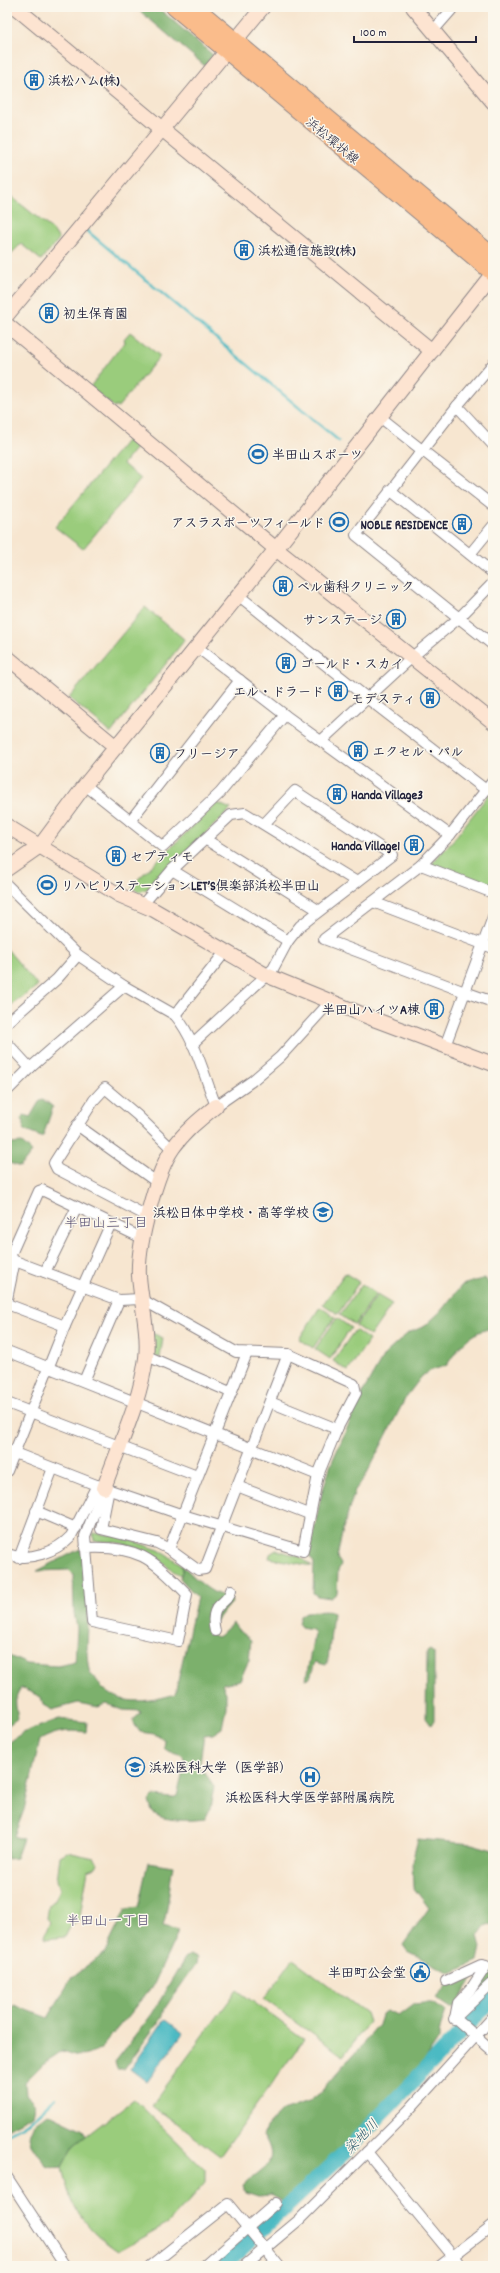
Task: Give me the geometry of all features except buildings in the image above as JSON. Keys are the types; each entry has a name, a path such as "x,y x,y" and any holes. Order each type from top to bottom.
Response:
{"main road":[{"name":"浜松環状線","path":"174,7 231,46 493,256"},
{"name":"浜松環状線","path":"195,7 231,46 493,273"}],"street":[{"path":"15,7 432,351"},
{"path":"7,315 263,7"},
{"path":"413,7 493,102"},
{"path":"433,31 454,7"},
{"path":"7,869 40,846 85,785 276,549 493,273"},
{"path":"7,325 276,549 493,722"},
{"path":"492,363 390,490 356,535 493,645"},
{"path":"457,406 493,445"},
{"path":"380,417 493,506"},
{"path":"390,490 493,573"},
{"path":"470,554 493,526"},
{"path":"321,741 412,657 459,618 493,583"},
{"path":"238,595 367,698 486,790"},
{"path":"197,647 285,715 450,835"},
{"path":"7,657 116,747"},
{"path":"130,821 240,680"},
{"path":"85,785 163,847 220,793 285,715"},
{"path":"493,781 450,835 421,865 324,939 493,1002"},
{"path":"192,1044 272,969 288,941 300,926 318,910 392,855 295,791 264,824"},
{"path":"143,904 172,870 231,815 245,813 357,882"},
{"path":"7,826 119,895 143,904 266,975 330,1002 493,1064"},
{"path":"205,839 318,910"},
{"path":"421,865 493,893"},
{"path":"172,870 288,941"},
{"path":"7,885 78,955 124,986 175,1015 192,1044 216,1106"},
{"path":"373,902 493,948"},
{"path":"445,1046 493,917"},
{"path":"175,1015 225,952"},
{"path":"7,1023 57,979 78,955"},
{"path":"7,1091 30,1068 124,986"},
{"path":"85,1548 117,1547 147,1558 187,1594 178,1641 92,1622 92,1608 85,1548 85,1536 142,1384 146,1356 138,1268 147,1216 158,1183 172,1149 186,1132 216,1106 252,1081 280,1057 330,1002"},
{"path":"7,1043 30,1068"},
{"path":"147,1216 55,1168 54,1163 77,1125 104,1088 107,1088 172,1149"},
{"path":"77,1125 158,1183"},
{"path":"7,1299 11,1254 39,1191 42,1190 142,1238"},
{"path":"45,1272 77,1208"},
{"path":"7,1471 11,1452 31,1412 65,1326 111,1223"},
{"path":"10,1259 119,1300 141,1299 224,1347 236,1352 288,1354 354,1384 356,1393 337,1429 318,1475 309,1514 303,1551 183,1515 103,1487 11,1452"},
{"path":"84,1381 119,1300"},
{"path":"7,1304 65,1326"},
{"path":"7,1351 136,1402 213,1435 318,1475"},
{"path":"169,1549 230,1392 247,1353"},
{"path":"103,1487 101,1529 147,1539 169,1549 198,1570 205,1569 288,1354"},
{"path":"146,1356 230,1392"},
{"path":"270,1402 337,1429"},
{"path":"7,1403 197,1476"},
{"path":"19,1558 53,1468"},
{"path":"237,1486 309,1514"},
{"path":"7,1554 19,1558 30,1557 50,1551 66,1542 103,1487"},
{"path":"36,1511 76,1528"},
{"path":"215,1631 213,1621 217,1606 230,1594 231,1590"},
{"path":"446,1981 481,1965 486,1966 471,1989 458,2003 454,2016"},
{"path":"454,2016 493,1982"},
{"path":"454,2016 493,2051"},
{"path":"244,2266 299,2220 408,2111 474,2034 493,2017"},
{"path":"367,2152 461,2266"},
{"path":"7,2178 10,2190 65,2266"},
{"path":"204,2266 276,2203"},
{"path":"150,2266 228,2204 279,2266"},
{"path":"440,2266 493,2225"}],"green space":[{"path":"135,7 157,7 213,55 205,66"},
{"path":"7,193 53,230 59,239 41,260 21,244 7,258"},
{"path":"130,332 160,356 118,407 114,407 90,387 125,341 124,339"},
{"path":"131,435 140,443 123,464 141,479 83,549 55,527"},
{"path":"145,607 184,639 111,733 69,698"},
{"path":"493,789 493,888 433,865 433,862 454,839"},
{"path":"217,803 231,809 147,889 139,892 131,886"},
{"path":"7,949 38,986 7,1008"},
{"path":"42,1100 53,1107 43,1136 41,1137 23,1130 24,1124 21,1119 24,1115 30,1117 39,1102"},
{"path":"22,1143 32,1152 20,1167 7,1162 7,1151 11,1144"},
{"path":"345,1273 359,1282 338,1314 323,1304"},
{"path":"485,1278 493,1290 493,1331 488,1329 474,1334 459,1347 447,1365 430,1371 422,1376 406,1397 365,1477 355,1490 343,1529 337,1558 341,1564 338,1571 337,1593 331,1598 317,1596 313,1593 314,1563 309,1556 321,1496 331,1464 364,1390 384,1355 408,1333 425,1326 440,1312 462,1285"},
{"path":"362,1284 376,1294 355,1325 340,1315"},
{"path":"377,1295 392,1304 370,1336 356,1326"},
{"path":"320,1307 335,1317 313,1348 299,1339"},
{"path":"337,1318 351,1328 330,1359 315,1349"},
{"path":"355,1330 369,1340 348,1371 333,1361"},
{"path":"150,1332 163,1338 160,1358 154,1356"},
{"path":"93,1533 118,1536 159,1550 181,1564 183,1569 181,1576 154,1556 138,1548 121,1543 94,1541"},
{"path":"80,1549 83,1555 87,1596 88,1667 90,1674 111,1695 138,1701 157,1699 175,1694 197,1597 180,1578 183,1569 181,1564 203,1585 222,1596 230,1597 232,1603 226,1608 209,1631 216,1637 219,1636 233,1623 240,1632 251,1640 249,1660 240,1680 222,1684 226,1693 226,1707 222,1728 213,1734 204,1735 199,1769 205,1773 214,1786 210,1809 205,1819 169,1819 163,1818 152,1812 149,1801 154,1796 172,1798 177,1796 185,1764 183,1756 164,1748 165,1740 154,1734 140,1732 132,1721 141,1713 140,1711 123,1710 107,1704 98,1707 78,1703 52,1710 43,1705 41,1697 21,1688 16,1699 18,1718 7,1726 7,1655 27,1664 58,1666 75,1662 77,1628 74,1613 73,1574 69,1570 37,1571"},
{"path":"276,1550 299,1556 312,1566 269,1558 270,1554"},
{"path":"329,1611 333,1613 328,1661 326,1665 315,1662 310,1678 306,1679 314,1634 312,1629 301,1627 298,1623 300,1616 306,1612"},
{"path":"430,1650 434,1653 434,1720 431,1725 426,1718 427,1652"},
{"path":"59,1719 87,1722 86,1732 62,1732 40,1740 24,1810 14,1836 23,1839 16,1858 7,1859 7,1744 22,1733"},
{"path":"418,1839 472,1844 493,1850 493,1926 490,1924 485,1926 478,1936 481,1947 478,1961 451,1973 408,1952 403,1945 429,1908 413,1887 412,1862"},
{"path":"67,1852 94,1858 98,1863 96,1867 88,1870 79,1921 70,1927 65,1937 46,1939 44,1936 50,1922 47,1918 49,1905 54,1901 60,1890 57,1880 60,1856"},
{"path":"148,1862 173,1866 167,1911 163,1926 179,1930 154,1984 102,2047 83,2056 62,2051 44,2063 25,2082 26,2094 35,2105 33,2115 7,2129 7,2015 14,2005 48,2018 72,1977 104,1954 126,1909 138,1907"},
{"path":"190,1955 197,1958 196,1964 165,2008 163,2016 124,2069 117,2069 115,2062 152,2014 185,1958"},
{"path":"293,1959 366,2013 369,2022 343,2056 264,1999"},
{"path":"480,1967 454,2008 451,2008 436,1998 446,1986"},
{"path":"493,1967 493,1979 458,2013 488,1971"},
{"path":"237,1990 304,2039 220,2156 152,2105"},
{"path":"432,2003 446,2011 439,2032 439,2039 415,2074 341,2152 285,2203 270,2195 258,2196 246,2192 244,2185 263,2169 270,2159 271,2153 263,2135 266,2128 282,2111 309,2102 321,2092 379,2025 382,2014 386,2011 398,2016 414,2004"},
{"path":"134,2099 205,2169 205,2182 168,2223 118,2251 97,2235 74,2205 62,2167 73,2146"},
{"path":"48,2113 83,2130 86,2136 73,2146 62,2167 54,2168 46,2166 31,2144 29,2136 34,2124"}],"water":[{"path":"165,2019 183,2033 147,2082 130,2069"}],"waterway":[{"path":"86,230 339,441"},
{"name":"染地川","path":"223,2266 343,2154 493,1999"},
{"path":"7,2134 27,2124 56,2098"}],"place":[{"name":"浜松ハム(株)","path":"34,80"},
{"name":"浜松通信施設(株)","path":"244,250"},
{"name":"初生保育園","path":"49,313"},
{"name":"半田山スポーツ","path":"258,454"},
{"name":"アスラスポーツフィールド","path":"339,522"},
{"name":"NOBLE RESIDENCE","path":"462,524"},
{"name":"ベル歯科クリニック","path":"283,586"},
{"name":"サンステージ","path":"396,619"},
{"name":"ゴールド・スカイ","path":"286,663"},
{"name":"エル・ドラード","path":"338,691"},
{"name":"モデスティ","path":"430,698"},
{"name":"エクセル・パル","path":"358,751"},
{"name":"フリージア","path":"160,753"},
{"name":"Handa Village3","path":"337,794"},
{"name":"Handa Village1","path":"414,845"},
{"name":"セプティモ","path":"116,856"},
{"name":"リハビリステーションLET’S倶楽部浜松半田山","path":"47,885"},
{"name":"半田山ハイツA棟","path":"434,1009"},
{"name":"浜松日体中学校・高等学校","path":"323,1212"},
{"name":"浜松医科大学（医学部）","path":"135,1767"},
{"name":"浜松医科大学医学部附属病院","path":"310,1777"},
{"name":"半田町公会堂","path":"420,1972"}],"district":[{"name":"半田山三丁目","path":"106,1222"},
{"name":"半田山一丁目","path":"108,1920"}]}
